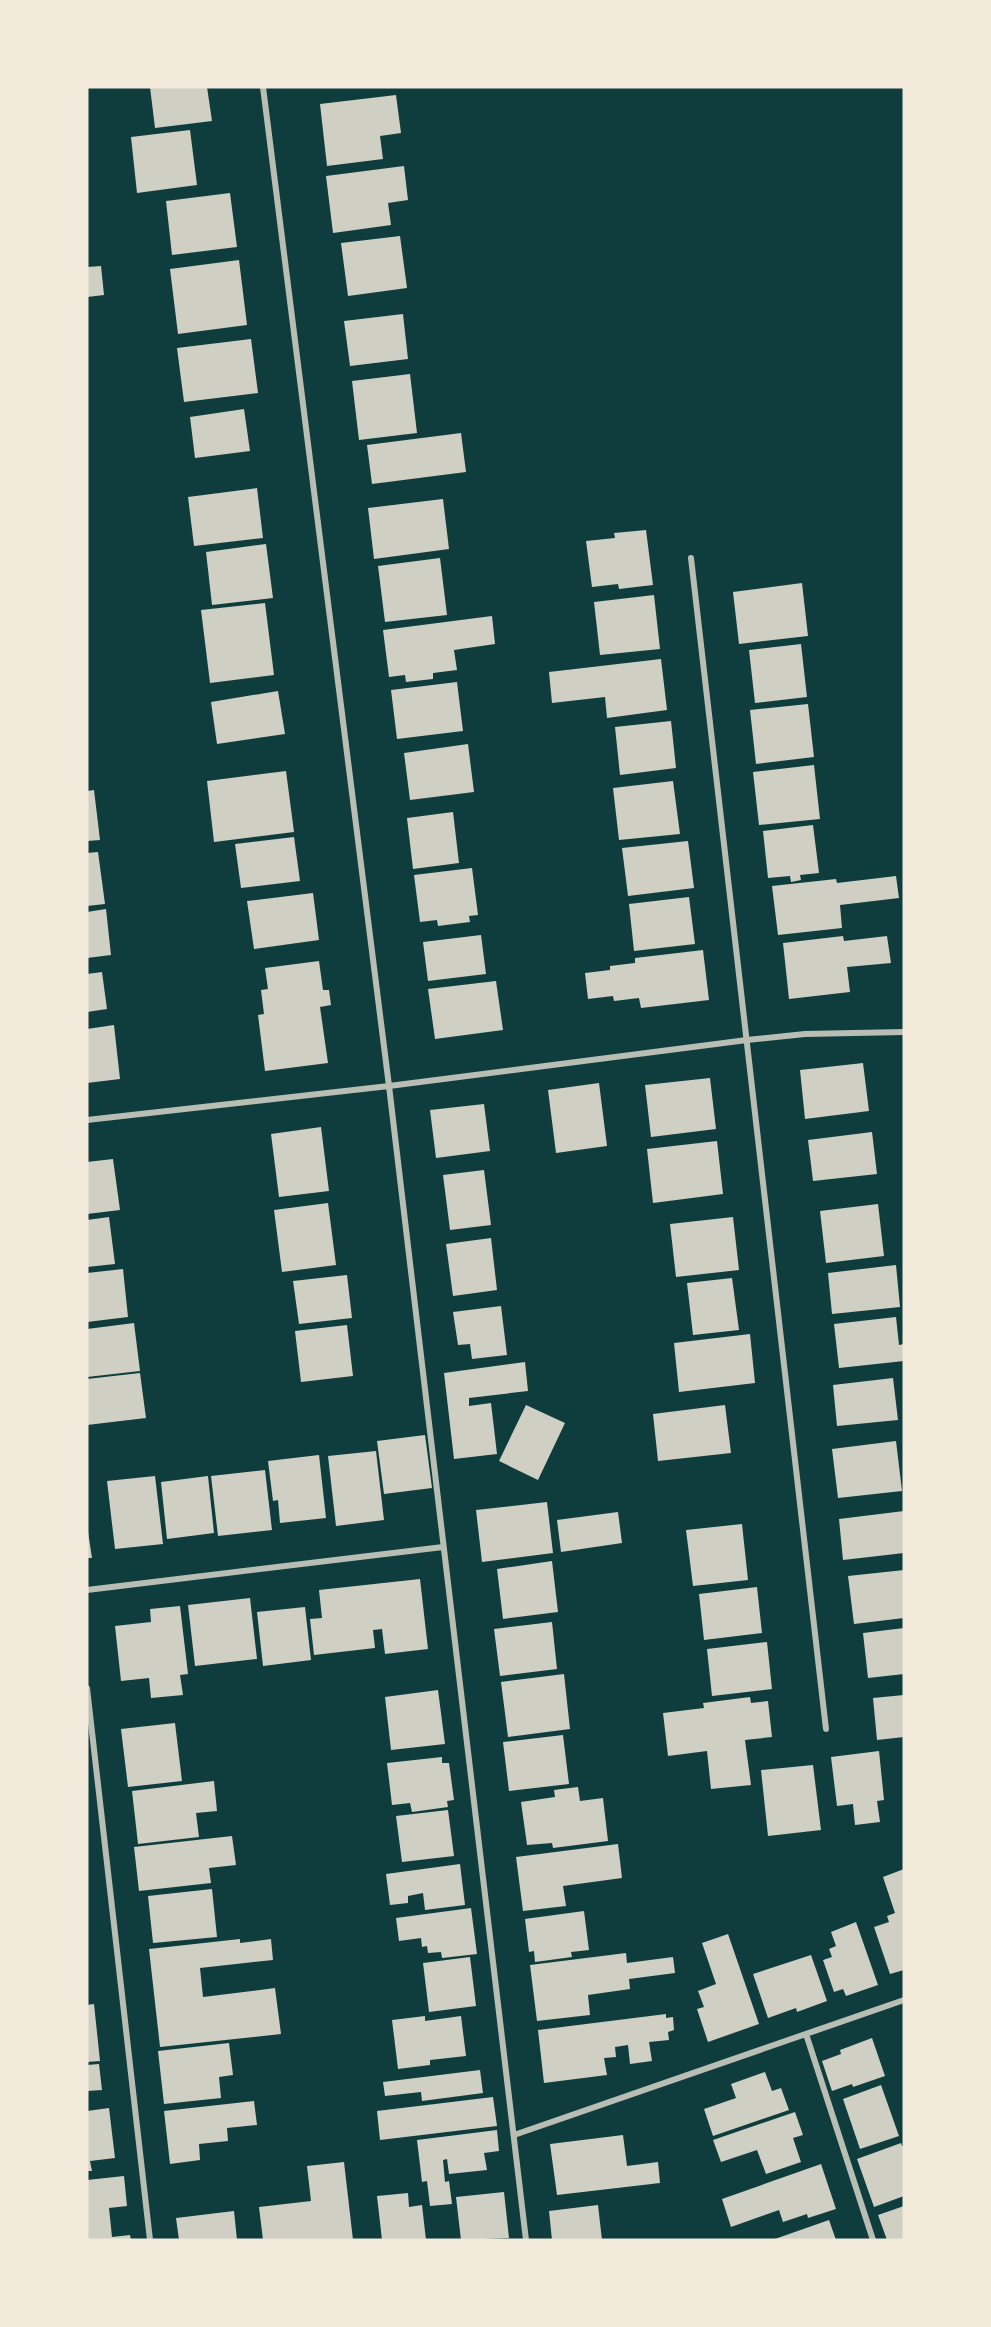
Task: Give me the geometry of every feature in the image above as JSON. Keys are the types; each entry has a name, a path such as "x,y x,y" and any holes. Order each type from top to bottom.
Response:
{"street":[{"path":"263,87 389,1086 526,2240"},
{"path":"691,558 826,1729"},
{"path":"87,1120 389,1086 747,1040 805,1034 904,1032"},
{"path":"87,1590 443,1547"},
{"path":"87,1688 150,2240"},
{"path":"514,2135 904,2000"},
{"path":"806,2034 873,2240"}],"building":[{"path":"150,87 207,87 212,121 155,128"},
{"path":"396,95 401,133 380,136 383,159 327,166 320,104"},
{"path":"190,130 197,185 137,193 131,137"},
{"path":"404,166 408,200 388,203 391,225 333,233 326,176"},
{"path":"230,193 237,247 172,255 166,201"},
{"path":"400,236 407,288 348,296 341,243"},
{"path":"239,260 247,325 178,334 170,269"},
{"path":"101,266 104,295 87,297 87,267"},
{"path":"403,314 408,359 350,366 344,321"},
{"path":"251,339 258,393 184,402 177,348"},
{"path":"410,374 417,433 359,440 352,381"},
{"path":"244,409 250,451 195,458 190,417"},
{"path":"461,433 466,472 372,484 367,445"},
{"path":"257,488 263,538 194,546 188,497"},
{"path":"443,499 449,549 374,559 368,508"},
{"path":"646,530 653,585 619,589 618,584 592,587 586,541 615,538 614,533"},
{"path":"266,544 273,598 212,605 206,552"},
{"path":"440,558 447,615 385,622 378,566"},
{"path":"802,583 808,636 739,644 733,592"},
{"path":"654,595 660,649 600,655 594,602"},
{"path":"265,603 274,675 210,683 201,610"},
{"path":"492,616 495,644 454,650 457,670 433,673 433,679 406,682 405,675 389,677 383,630"},
{"path":"801,644 807,697 755,703 749,650"},
{"path":"661,659 667,710 607,718 605,697 552,703 549,672"},
{"path":"457,682 463,731 397,739 391,690"},
{"path":"278,691 285,734 217,744 211,702"},
{"path":"808,704 814,757 756,764 750,710"},
{"path":"671,721 676,768 620,775 615,727"},
{"path":"468,744 474,792 410,800 404,753"},
{"path":"814,765 820,819 759,825 753,772"},
{"path":"286,771 294,832 214,842 207,781"},
{"path":"673,781 680,834 619,840 613,788"},
{"path":"94,790 100,840 87,841 87,791"},
{"path":"453,812 459,863 413,869 407,818"},
{"path":"813,825 819,873 800,875 801,880 791,882 790,876 768,878 763,831"},
{"path":"294,837 300,881 241,888 235,844"},
{"path":"688,841 694,888 628,896 622,848"},
{"path":"98,852 105,904 87,906 87,853"},
{"path":"472,868 478,915 469,916 470,922 438,926 437,920 420,922 414,875"},
{"path":"896,876 899,898 840,905 842,928 778,935 772,886 836,879 837,883"},
{"path":"313,893 319,940 254,949 247,901"},
{"path":"689,897 695,944 634,951 629,904"},
{"path":"106,909 111,955 87,958 87,912"},
{"path":"481,935 486,974 428,981 423,942"},
{"path":"843,936 844,941 887,936 891,963 847,967 850,992 789,999 783,943"},
{"path":"703,950 709,1000 641,1008 639,998 614,1001 613,996 588,999 585,973 610,970 610,966 635,963 635,958"},
{"path":"319,961 323,990 329,990 331,1005 320,1007 328,1063 265,1071 258,1015 264,1014 261,990 268,989 265,968"},
{"path":"102,972 107,1009 87,1012 87,974"},
{"path":"496,981 503,1030 435,1039 428,989"},
{"path":"114,1025 120,1079 87,1083 87,1029"},
{"path":"863,1063 869,1111 805,1119 800,1070"},
{"path":"710,1078 716,1129 651,1137 645,1085"},
{"path":"599,1083 607,1146 556,1153 548,1090"},
{"path":"484,1104 490,1151 436,1158 430,1110"},
{"path":"321,1127 329,1191 279,1197 271,1134"},
{"path":"872,1132 877,1174 813,1181 808,1140"},
{"path":"717,1141 723,1194 653,1203 647,1149"},
{"path":"113,1159 120,1210 87,1214 87,1162"},
{"path":"484,1170 491,1225 450,1230 443,1175"},
{"path":"328,1203 336,1265 282,1272 274,1210"},
{"path":"878,1204 884,1256 826,1263 820,1211"},
{"path":"109,1217 115,1264 87,1267 87,1220"},
{"path":"733,1217 739,1270 676,1277 670,1224"},
{"path":"491,1238 497,1290 453,1296 446,1244"},
{"path":"896,1265 900,1307 832,1314 828,1273"},
{"path":"123,1269 128,1317 87,1322 87,1273"},
{"path":"347,1275 352,1318 299,1324 293,1281"},
{"path":"732,1278 739,1330 693,1335 687,1283"},
{"path":"501,1306 507,1355 472,1359 470,1344 458,1345 453,1312"},
{"path":"896,1317 899,1345 904,1344 904,1361 839,1368 834,1324"},
{"path":"134,1323 140,1371 87,1377 87,1329"},
{"path":"347,1325 353,1376 301,1382 295,1331"},
{"path":"750,1334 755,1383 679,1392 674,1343"},
{"path":"525,1362 528,1391 469,1398 469,1406 491,1403 497,1454 454,1459 444,1373"},
{"path":"140,1373 146,1418 87,1425 87,1379"},
{"path":"893,1378 898,1420 837,1426 833,1385"},
{"path":"526,1405 565,1423 538,1480 499,1461"},
{"path":"725,1405 731,1453 658,1461 653,1414"},
{"path":"425,1435 432,1488 384,1494 377,1441"},
{"path":"896,1441 902,1491 838,1498 832,1449"},
{"path":"376,1451 384,1520 336,1526 328,1456"},
{"path":"319,1455 326,1518 280,1523 278,1500 273,1501 268,1461"},
{"path":"265,1470 272,1530 218,1536 211,1476"},
{"path":"155,1476 163,1544 115,1549 107,1481"},
{"path":"208,1476 214,1533 167,1539 161,1482"},
{"path":"547,1502 553,1553 482,1562 476,1510"},
{"path":"904,1511 904,1553 843,1560 839,1519"},
{"path":"618,1512 622,1543 561,1552 557,1520"},
{"path":"742,1524 748,1580 693,1586 686,1530"},
{"path":"87,1525 92,1558 87,1558"},
{"path":"552,1561 558,1612 503,1619 497,1569"},
{"path":"904,1570 904,1618 854,1624 848,1576"},
{"path":"420,1579 428,1649 385,1654 382,1629 373,1630 375,1648 314,1655 310,1619 322,1618 319,1590"},
{"path":"757,1587 762,1633 704,1640 699,1594"},
{"path":"250,1598 257,1659 195,1666 188,1605"},
{"path":"180,1606 188,1674 180,1675 183,1695 151,1698 149,1678 121,1681 115,1626 151,1622 150,1609"},
{"path":"305,1607 311,1660 263,1666 257,1612"},
{"path":"552,1622 557,1669 500,1676 494,1629"},
{"path":"904,1628 904,1674 868,1678 863,1633"},
{"path":"767,1642 772,1689 712,1696 707,1649"},
{"path":"564,1674 570,1729 508,1737 501,1682"},
{"path":"438,1690 445,1744 391,1750 385,1697"},
{"path":"904,1695 904,1737 877,1740 873,1698"},
{"path":"750,1697 751,1703 768,1701 772,1737 745,1740 751,1785 711,1789 707,1751 668,1756 663,1713 704,1708 703,1703"},
{"path":"175,1723 182,1781 128,1787 121,1729"},
{"path":"563,1735 569,1784 509,1791 503,1742"},
{"path":"879,1751 884,1800 877,1801 880,1822 855,1825 853,1804 837,1806 831,1757"},
{"path":"442,1757 442,1763 449,1763 454,1800 447,1801 448,1807 412,1812 410,1803 392,1805 387,1763"},
{"path":"813,1765 821,1830 768,1836 761,1770"},
{"path":"214,1781 217,1811 196,1813 199,1837 138,1844 132,1791"},
{"path":"578,1787 580,1801 603,1798 608,1841 553,1848 552,1843 527,1845 521,1802 555,1797 554,1790"},
{"path":"448,1810 454,1856 402,1862 396,1816"},
{"path":"232,1836 236,1865 209,1868 211,1883 139,1891 134,1847"},
{"path":"618,1844 622,1878 563,1886 566,1906 523,1911 516,1857"},
{"path":"460,1864 465,1905 425,1910 423,1893 408,1896 408,1903 390,1905 386,1874"},
{"path":"904,1869 904,1970 890,1974 874,1927 889,1922 887,1916 895,1913 883,1877"},
{"path":"212,1889 217,1937 153,1943 148,1896"},
{"path":"471,1908 477,1954 442,1958 441,1952 428,1953 427,1946 422,1947 421,1938 399,1941 396,1918"},
{"path":"584,1911 589,1950 571,1952 572,1957 535,1962 534,1951 529,1952 525,1919"},
{"path":"856,1922 878,1985 846,1996 843,1989 834,1992 823,1960 832,1957 829,1949 836,1946 831,1932"},
{"path":"728,1934 759,2024 708,2042 697,2009 704,2007 698,1991 716,1984 702,1943"},
{"path":"240,1939 240,1943 271,1939 273,1960 200,1968 203,1997 275,1988 281,2034 160,2047 149,1949"},
{"path":"626,1953 627,1963 673,1957 675,1973 629,1979 630,1989 588,1995 590,2015 537,2021 530,1965"},
{"path":"811,1955 827,2001 797,2012 796,2008 768,2018 753,1974"},
{"path":"470,1957 476,2006 429,2012 423,1963"},
{"path":"94,2004 100,2061 87,2062 87,2005"},
{"path":"666,2014 666,2018 673,2017 674,2030 668,2032 669,2040 649,2042 652,2061 630,2064 628,2045 615,2047 616,2057 604,2058 607,2075 544,2083 538,2030"},
{"path":"425,2016 425,2021 461,2016 466,2056 430,2060 430,2065 398,2069 392,2020"},
{"path":"872,2038 885,2076 853,2087 852,2084 832,2091 822,2061 841,2054 840,2050"},
{"path":"229,2043 233,2075 219,2077 221,2098 164,2104 158,2051"},
{"path":"99,2064 102,2090 87,2091 87,2065"},
{"path":"480,2070 483,2093 422,2101 421,2092 385,2096 383,2082"},
{"path":"765,2072 772,2091 781,2088 789,2110 713,2136 704,2109 736,2098 731,2084"},
{"path":"881,2085 899,2136 860,2149 843,2099"},
{"path":"493,2097 497,2126 380,2140 377,2111"},
{"path":"254,2101 257,2125 227,2128 228,2141 199,2144 200,2160 170,2164 164,2111"},
{"path":"109,2108 115,2158 90,2161 92,2171 87,2171 87,2111"},
{"path":"795,2112 803,2135 793,2138 801,2162 766,2174 757,2150 721,2162 713,2140"},
{"path":"497,2130 499,2151 484,2153 487,2170 449,2174 447,2159 443,2160 445,2182 449,2181 452,2204 430,2206 427,2181 422,2182 417,2140"},
{"path":"623,2135 627,2166 658,2162 660,2183 557,2195 550,2144"},
{"path":"901,2143 902,2146 904,2145 904,2196 874,2207 857,2159"},
{"path":"344,2162 353,2240 263,2240 259,2207 311,2201 307,2166"},
{"path":"821,2164 836,2209 808,2218 807,2214 783,2222 779,2210 731,2227 722,2199"},
{"path":"124,2176 127,2206 109,2208 112,2237 130,2235 131,2240 87,2240 87,2180"},
{"path":"504,2192 509,2238 461,2240 456,2197"},
{"path":"408,2193 409,2207 422,2205 426,2240 382,2240 377,2196"},
{"path":"598,2205 602,2240 552,2240 549,2211"},
{"path":"904,2206 904,2240 887,2240 878,2215"},
{"path":"234,2211 237,2240 179,2240 176,2218"},
{"path":"829,2220 836,2240 772,2240"}]}
